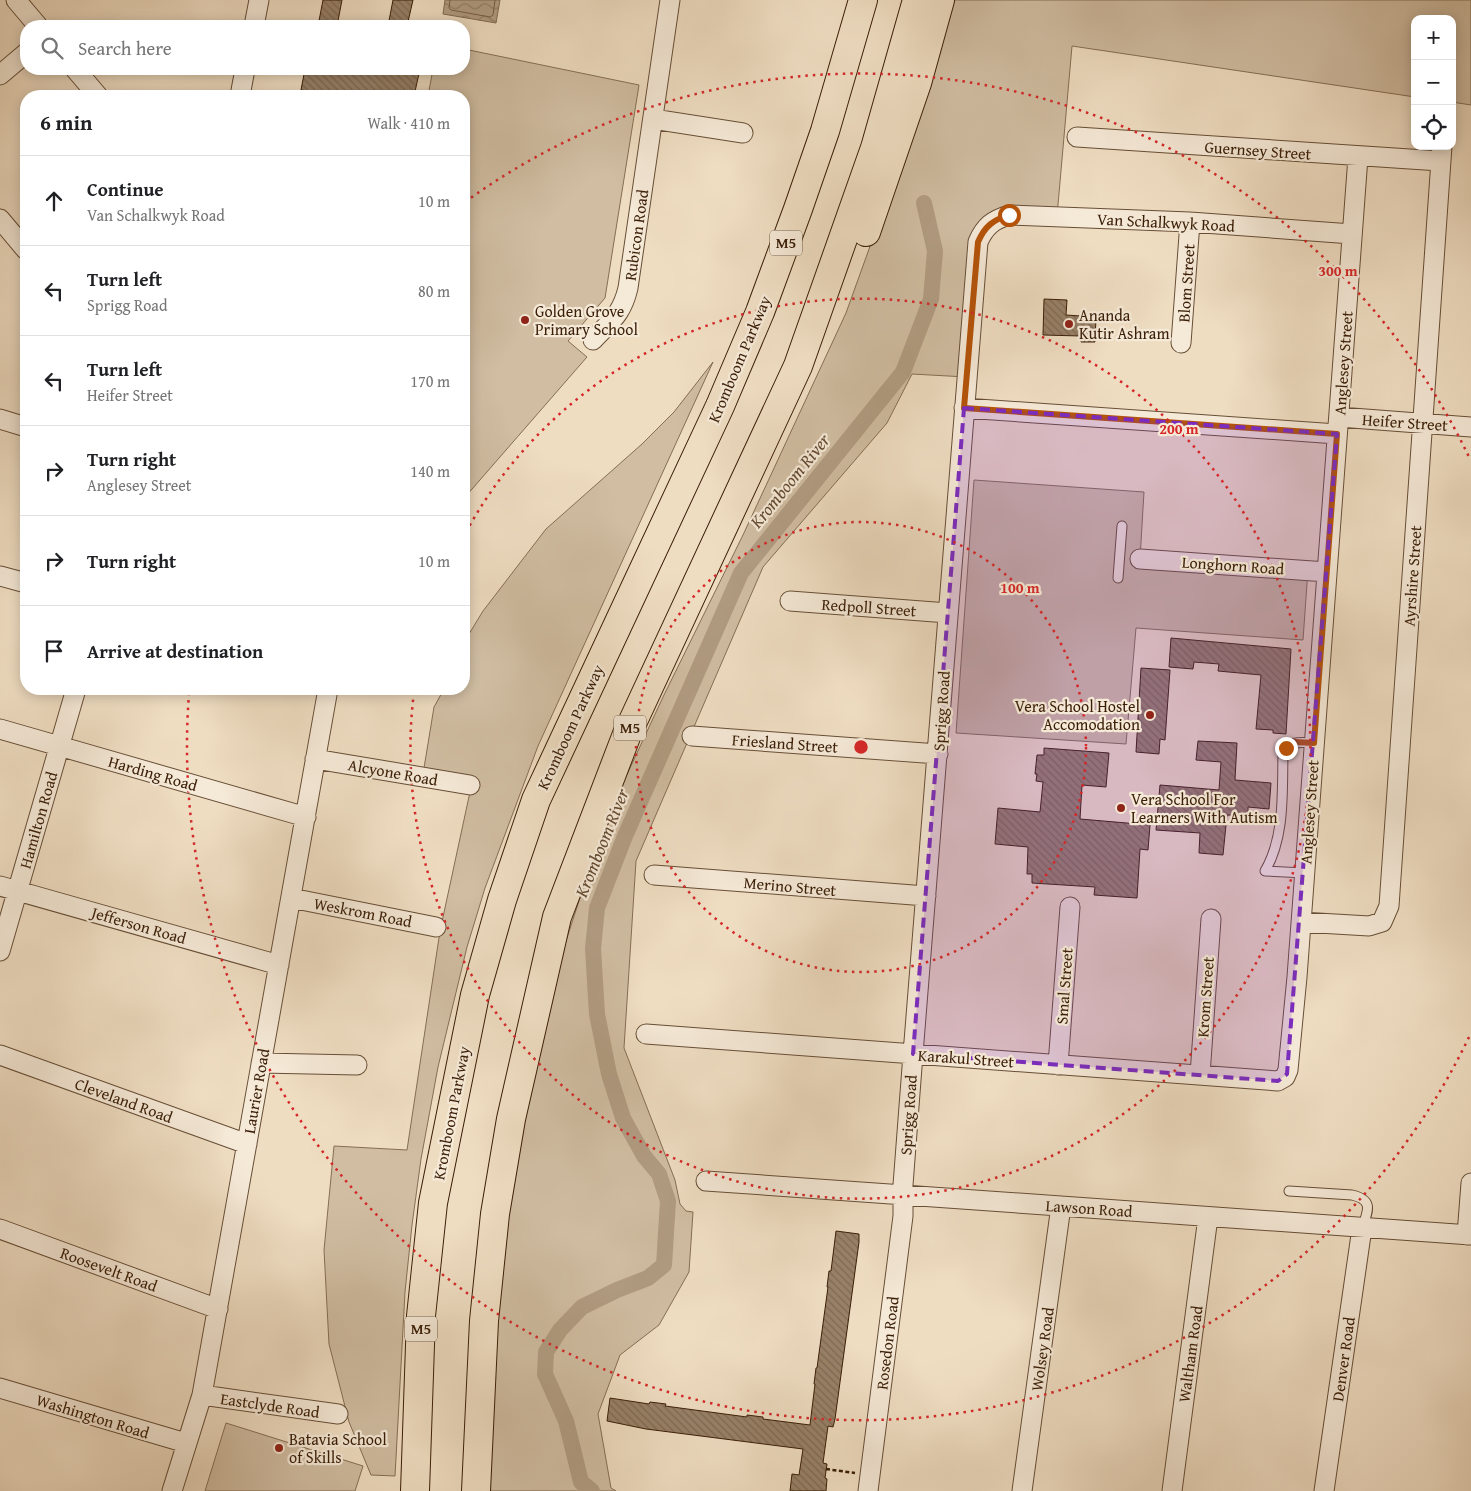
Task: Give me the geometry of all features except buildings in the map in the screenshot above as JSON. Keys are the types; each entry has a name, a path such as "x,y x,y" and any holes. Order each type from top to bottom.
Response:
{"highway":[{"path":"824,131 828,73 843,0"},
{"name":"Kromboom Parkway","path":"415,1491 421,1316 433,1203 475,995 502,900 536,800 720,406 786,245 824,131 863,0"},
{"name":"M5","path":"476,1491 484,1321 495,1214 510,1119 557,917 627,734 798,366 875,148 917,0"},
{"path":"798,366 824,332 863,241 917,83 940,0"}],"street":[{"path":"16,0 33,20"},
{"path":"255,20 259,0"},
{"name":"Rubicon Road","path":"593,340 617,314 624,303 628,288 670,0"},
{"path":"0,75 20,57"},
{"path":"79,75 93,90"},
{"path":"241,90 244,75"},
{"path":"653,119 742,133"},
{"name":"Guernsey Street","path":"1077,137 1358,157 1441,154"},
{"name":"Ayrshire Street","path":"1301,922 1369,926 1382,922 1389,906 1441,154"},
{"name":"Anglesey Street","path":"1285,1077 1288,1070 1301,922 1358,157"},
{"name":"Van Schalkwyk Road","path":"984,229 995,220 1009,215 1190,222 1352,234"},
{"path":"0,219 20,243"},
{"name":"Blom Street","path":"1181,343 1190,222"},
{"name":"Sprigg Road","path":"903,1195 964,408 978,242 984,229"},
{"name":"Heifer Street","path":"964,408 1338,426 1422,423 1471,427"},
{"path":"0,419 20,425"},
{"name":"Longhorn Road","path":"1130,558 1327,572"},
{"path":"0,576 20,581"},
{"name":"Redpoll Street","path":"790,601 948,613"},
{"name":"Hamilton Road","path":"0,951 9,888 59,746 74,695"},
{"name":"Laurier Road","path":"172,1491 202,1395 327,695"},
{"name":"Harding Road","path":"0,729 306,817"},
{"name":"Friesland Street","path":"692,736 938,754"},
{"name":"Alcyone Road","path":"316,759 470,785"},
{"name":"Merino Street","path":"654,875 926,896"},
{"name":"Jefferson Road","path":"9,888 279,965"},
{"name":"Weskrom Road","path":"290,898 436,927"},
{"name":"Smal Street","path":"1058,1065 1070,907"},
{"name":"Krom Street","path":"1200,1075 1211,919"},
{"name":"Karakul Street","path":"646,1034 1278,1081 1285,1077"},
{"name":"Cleveland Road","path":"0,1055 247,1144"},
{"path":"261,1063 358,1065"},
{"name":"Lawson Road","path":"706,1181 1469,1235"},
{"path":"1469,1235 1471,1183"},
{"name":"Rosedon Road","path":"869,1483 903,1216 903,1195"},
{"name":"Wolsey Road","path":"1022,1491 1061,1206"},
{"name":"Waltham Road","path":"1172,1491 1208,1217"},
{"name":"Denver Road","path":"1324,1491 1362,1228"},
{"name":"Roosevelt Road","path":"0,1229 218,1309"},
{"name":"Washington Road","path":"0,1388 186,1443"},
{"name":"Eastclyde Road","path":"202,1395 338,1414"}],"lane":[{"path":"1118,578 1130,558 1122,526"},
{"path":"1304,873 1265,871 1275,849 1279,825 1283,755 1286,748 1295,742 1314,743"},
{"path":"1289,1191 1359,1196 1367,1204 1368,1210 1362,1228"}],"path":[{"path":"826,1469 869,1483"}],"highlighted area":[{"path":"964,408 1337,434 1287,1074 1278,1081 913,1054"}],"shaded area":[{"path":"952,0 1471,0 1471,105 1456,103 1456,15 1411,15 1411,96 1072,46 1057,216 984,229 966,377 912,374 887,423 763,567 636,861 624,1048 675,1180 680,1204 686,1211 693,1212 689,1272 659,1325 620,1355 598,1414 611,1488 616,1491 487,1491 496,1313 514,1158 562,953 596,849 617,796 663,697 743,535 846,313 909,138"},
{"path":"470,50 639,85 605,298 568,341 587,357 470,491 470,90 429,90 432,75 470,75"},
{"path":"713,362 538,746 485,888 467,947 438,1067 421,1159 405,1292 395,1476 371,1475 349,1422 329,1344 324,1250 334,1146 407,1150 440,931 473,778 424,768 434,707 441,695 470,695 470,632 483,611 546,529 642,444 674,412"},
{"path":"974,480 1144,492 1140,559 1308,570 1303,640 1136,628 1126,744 956,733"},
{"path":"226,1423 363,1466 355,1491 205,1491"}],"water":[{"path":"445,0 500,0 496,23 443,14"}],"waterway":[{"name":"Kromboom River","path":"592,1491 581,1482 566,1421 545,1374 546,1352 560,1330 582,1307 648,1278 664,1265 668,1201 659,1174 644,1156 623,1118 609,1074 597,1014 593,949 597,908 625,836 741,573 903,372 931,299 935,251 924,203"}],"place":[{"name":"Golden Grove Primary School","path":"525,320"},
{"name":"Ananda Kutir Ashram","path":"1069,324"},
{"name":"Vera School Hostel Accomodation","path":"1150,715"},
{"name":"Vera School For Learners With Autism","path":"1121,808"},
{"name":"Batavia School of Skills","path":"279,1448"}],"route":[{"path":"1009,215 995,220 984,229 978,242 964,408 1337,434 1314,743 1295,742 1286,748"}]}
